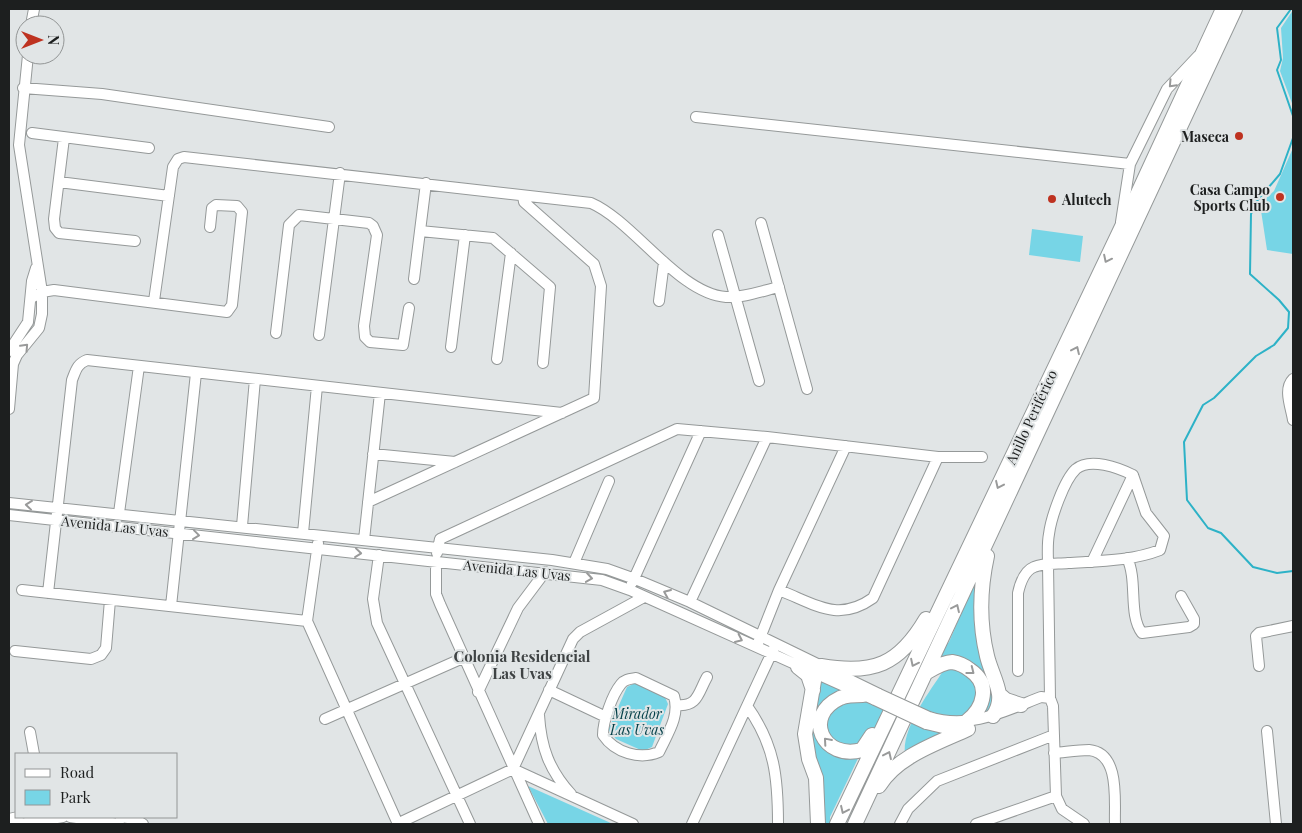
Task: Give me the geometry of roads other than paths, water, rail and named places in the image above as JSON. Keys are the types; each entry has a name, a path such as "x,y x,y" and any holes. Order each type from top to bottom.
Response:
{"highway":[{"name":"Anillo Periférico","path":"837,824 1119,233 1223,9"},
{"name":"Anillo Periférico","path":"857,820 1235,9"},
{"path":"992,532 982,578 981,610 987,657 999,694 999,702 993,716"},
{"path":"818,824 816,778 806,747 805,734 818,671 870,667 894,658 906,649 964,560"},
{"path":"857,820 884,778 900,764 967,725 980,705 983,695 982,684 977,674 965,666 952,662 927,672"},
{"path":"798,667 808,675 813,690"},
{"path":"999,694 1006,700 1021,705"},
{"path":"873,695 840,698 824,712 819,730 830,746 842,752 862,750 888,715"}],"street":[{"path":"1214,9 1217,24"},
{"path":"1119,233 1130,164 1167,89 1206,49"},
{"path":"9,409 13,364 17,355 39,328 42,314 42,292 19,145 26,65"},
{"path":"23,88 102,94 329,127"},
{"path":"696,117 1130,164"},
{"path":"32,134 149,148"},
{"path":"64,138 54,219 55,228 59,233 135,241"},
{"path":"154,301 173,167 178,159 184,157 340,173 591,203 604,208 664,262 698,287 718,295 735,297 779,287"},
{"path":"319,336 340,173"},
{"path":"59,182 169,196"},
{"path":"414,279 426,183"},
{"path":"368,502 594,398 600,278 594,264 524,202 523,196"},
{"path":"31,298 42,292 54,290 154,301 165,305 227,312 232,305 242,212 237,206 216,205 212,208 210,227"},
{"path":"276,333 289,225 299,215 368,223 373,226 377,235 364,326 365,337 370,342 403,344 409,308"},
{"path":"761,223 807,389"},
{"path":"420,231 492,238 550,287 543,363"},
{"path":"451,347 465,235"},
{"path":"718,235 759,381"},
{"path":"497,359 511,254"},
{"path":"659,300 664,262"},
{"path":"9,351 28,322 33,273 37,267"},
{"path":"48,593 72,380 78,366 87,360 562,413"},
{"path":"119,513 138,366"},
{"path":"171,606 196,372"},
{"path":"242,526 256,379"},
{"path":"1293,379 1289,385 1288,392 1293,420"},
{"path":"304,533 317,386"},
{"path":"364,540 380,393"},
{"path":"540,824 478,692 436,594 436,565 440,539 677,430 767,437 938,457 982,457"},
{"path":"630,590 700,431"},
{"path":"690,602 767,437"},
{"path":"756,647 779,590 846,446"},
{"path":"374,454 456,462"},
{"path":"779,590 832,610 848,611 862,606 873,598 938,457"},
{"path":"1084,824 1062,809 1056,796 1053,706 1050,698 1048,535 1053,515 1076,469 1086,465 1106,466 1132,475"},
{"path":"1018,671 1020,584 1032,568 1144,556 1160,550 1164,536 1146,513 1132,475"},
{"path":"1092,562 1132,475"},
{"path":"574,563 609,482"},
{"name":"Avenida Las Uvas","path":"9,502 574,563 607,569 690,602 776,644 818,671 951,730 1041,697 1050,698"},
{"name":"Avenida Las Uvas","path":"9,515 379,555 436,565 545,572 602,580 630,590 798,667 818,671"},
{"path":"319,535 307,621 397,824 513,769 573,639 580,632 644,598"},
{"path":"379,555 373,599 377,623 470,824"},
{"path":"1127,558 1132,567 1136,612 1142,633 1189,627 1194,624 1194,619 1182,596"},
{"path":"478,692 518,608 545,572"},
{"path":"22,590 307,621"},
{"path":"16,651 91,659 101,655 106,648 110,600"},
{"path":"1259,666 1256,636 1259,633 1293,626"},
{"path":"692,824 776,644"},
{"path":"325,719 463,658"},
{"path":"676,705 689,706 693,703 707,677"},
{"path":"636,678 674,696 676,713 660,752 647,757 636,756 607,741 602,735 606,717 621,684 627,679 636,678"},
{"path":"549,690 606,717"},
{"path":"747,706 760,724 774,764 778,783 778,824"},
{"path":"539,711 540,738 548,764 575,797"},
{"path":"1267,731 1276,824"},
{"path":"30,732 34,753"},
{"path":"900,824 908,809 937,781 1054,735"},
{"path":"1054,753 1091,750 1102,755 1109,763 1112,772 1115,824"},
{"path":"513,769 633,824"},
{"path":"982,823 1056,796"},
{"path":"20,824 57,818"},
{"path":"77,818 119,824"},
{"path":"128,818 135,819 144,824 152,824"}],"waterway":[{"path":"1291,9 1277,28 1281,60 1277,70 1293,116"},
{"path":"1293,138 1280,174 1256,202 1251,214 1250,274 1279,300 1289,312 1288,328 1274,345 1256,356 1214,398 1203,405 1184,442 1187,500 1208,528 1221,533 1253,567 1277,573 1293,571"}],"place":[{"name":"Maseca","path":"1239,136"},
{"name":"Casa Campo Sports Club","path":"1280,197"},
{"name":"Alutech","path":"1052,199"}],"district":[{"name":"Colonia Residencial Las Uvas","path":"522,664"}],"park label":[{"name":"Mirador Las Uvas","path":"637,722"}]}
